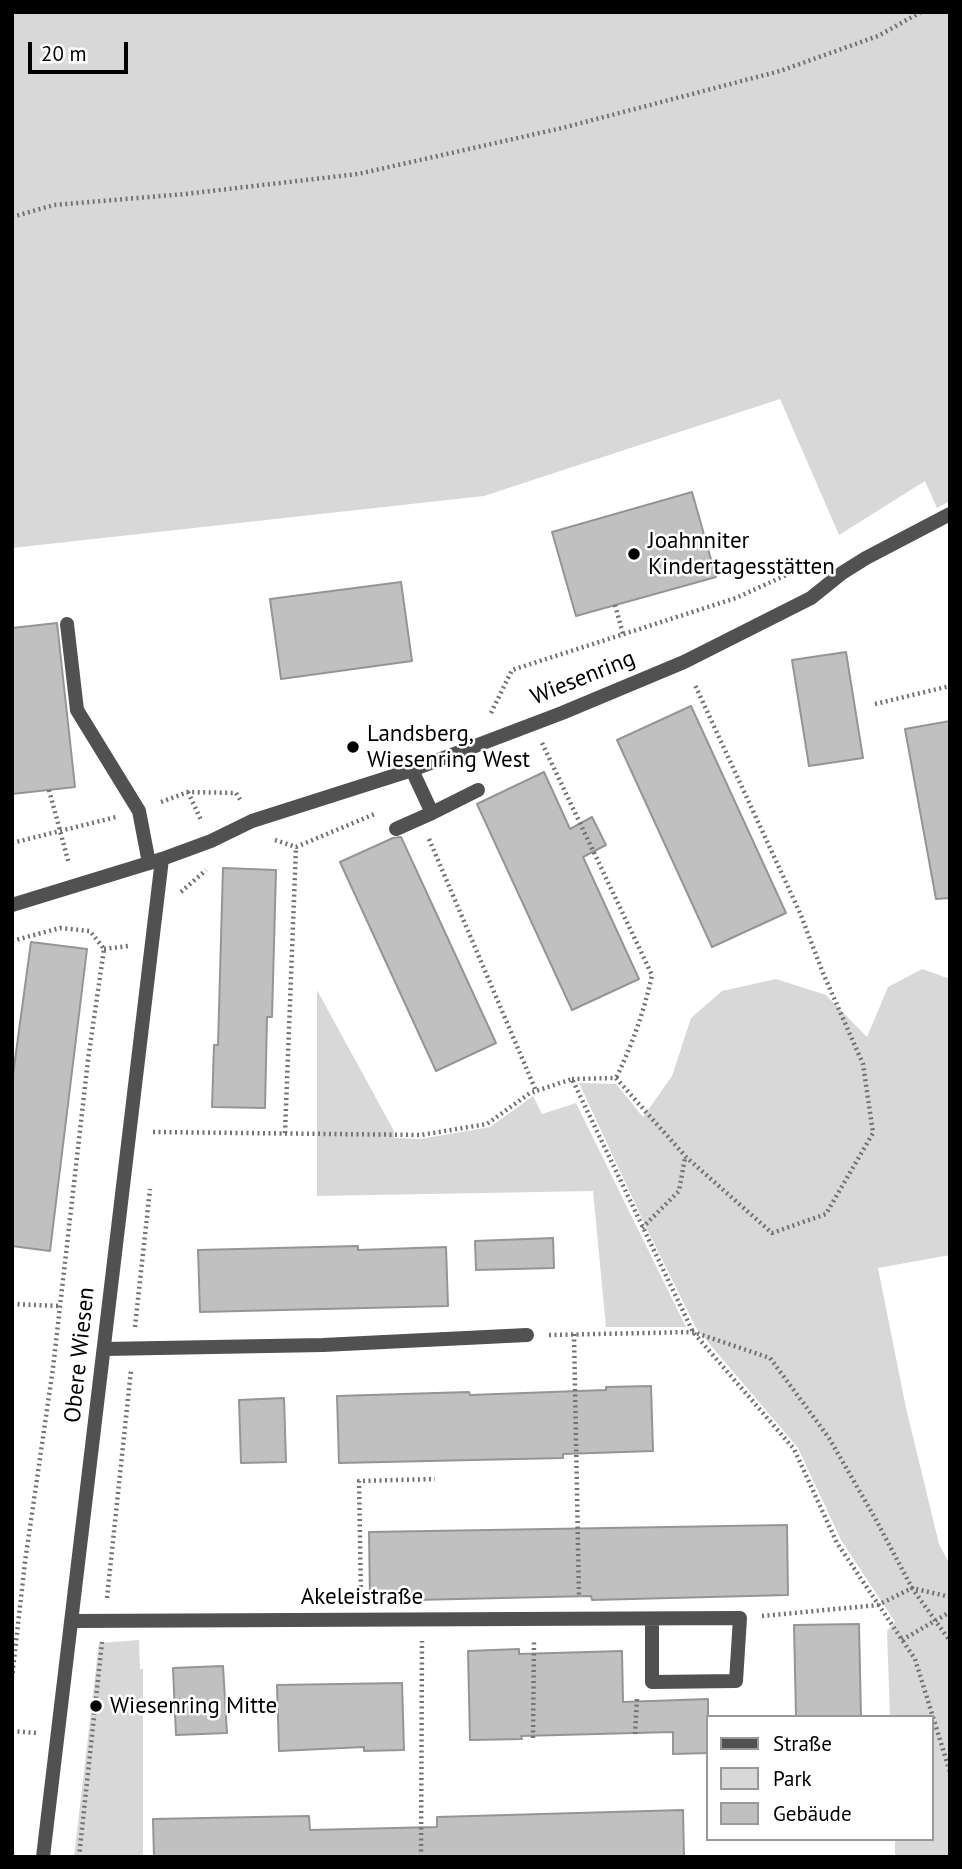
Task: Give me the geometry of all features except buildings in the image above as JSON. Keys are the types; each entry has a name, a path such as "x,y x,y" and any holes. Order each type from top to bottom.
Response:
{"street":[{"name":"Wiesenring","path":"12,905 155,861 211,841 252,821 412,770 562,713 684,662 811,598 866,558 950,514"},
{"name":"Obere Wiesen","path":"43,1857 129,1132 155,861 139,811 77,710 67,624"},
{"path":"412,770 432,813"},
{"path":"396,829 478,790"},
{"path":"104,1349 323,1345 527,1335"},
{"path":"652,1619 652,1682 736,1681 740,1618"},
{"name":"Akeleistraße","path":"72,1621 740,1618"}],"path":[{"path":"12,217 54,205 185,194 358,174 562,128 780,71 878,36 921,12"},
{"path":"475,746 512,670 736,598 808,565 820,564"},
{"path":"615,606 623,634"},
{"path":"129,1132 421,1135 487,1124 530,1093 572,1079 616,1078 686,1157 772,1233 826,1214 873,1133 863,1064 800,913 684,662"},
{"path":"875,704 950,686"},
{"path":"543,746 652,975 645,1008 616,1078"},
{"path":"49,790 75,886"},
{"path":"432,813 428,837 536,1091"},
{"path":"285,1133 296,847"},
{"path":"12,941 61,928 90,931 104,949 12,1678"},
{"path":"572,1079 692,1332 794,1449 837,1543 915,1659 932,1715"},
{"path":"642,1228 679,1191 686,1157"},
{"path":"12,1304 60,1306"},
{"path":"527,1335 692,1332 770,1358 828,1438 912,1588 950,1641"},
{"path":"573,1334 579,1619"},
{"path":"362,1620 359,1482 435,1479"},
{"path":"740,1618 878,1605 912,1588 950,1597"},
{"path":"902,1640 950,1612"},
{"path":"533,1738 534,1619"},
{"path":"421,1857 422,1620"},
{"path":"934,1720 950,1772"}],"green space":[{"path":"12,12 950,12 950,501 937,508 925,481 839,535 780,399 484,496 12,548"},
{"path":"922,969 950,979 950,1255 878,1268 906,1408 939,1544 950,1565 950,1857 895,1857 895,1841 934,1841 934,1715 890,1715 887,1631 895,1622 841,1540 798,1448 696,1328 579,1083 616,1084 643,1117 672,1076 691,1018 722,991 776,979 826,995 867,1037 888,987"},
{"path":"317,990 394,1131 394,1138 420,1139 490,1127 533,1096 542,1114 576,1103 686,1327 606,1327 593,1191 317,1196"},
{"path":"139,1640 140,1669 143,1669 143,1857 74,1857 99,1643"}],"place":[{"name":"Joahnniter Kindertagesstätten","path":"634,554"},
{"name":"Landsberg, Wiesenring West","path":"353,747"},
{"name":"Wiesenring Mitte","path":"96,1706"}]}
